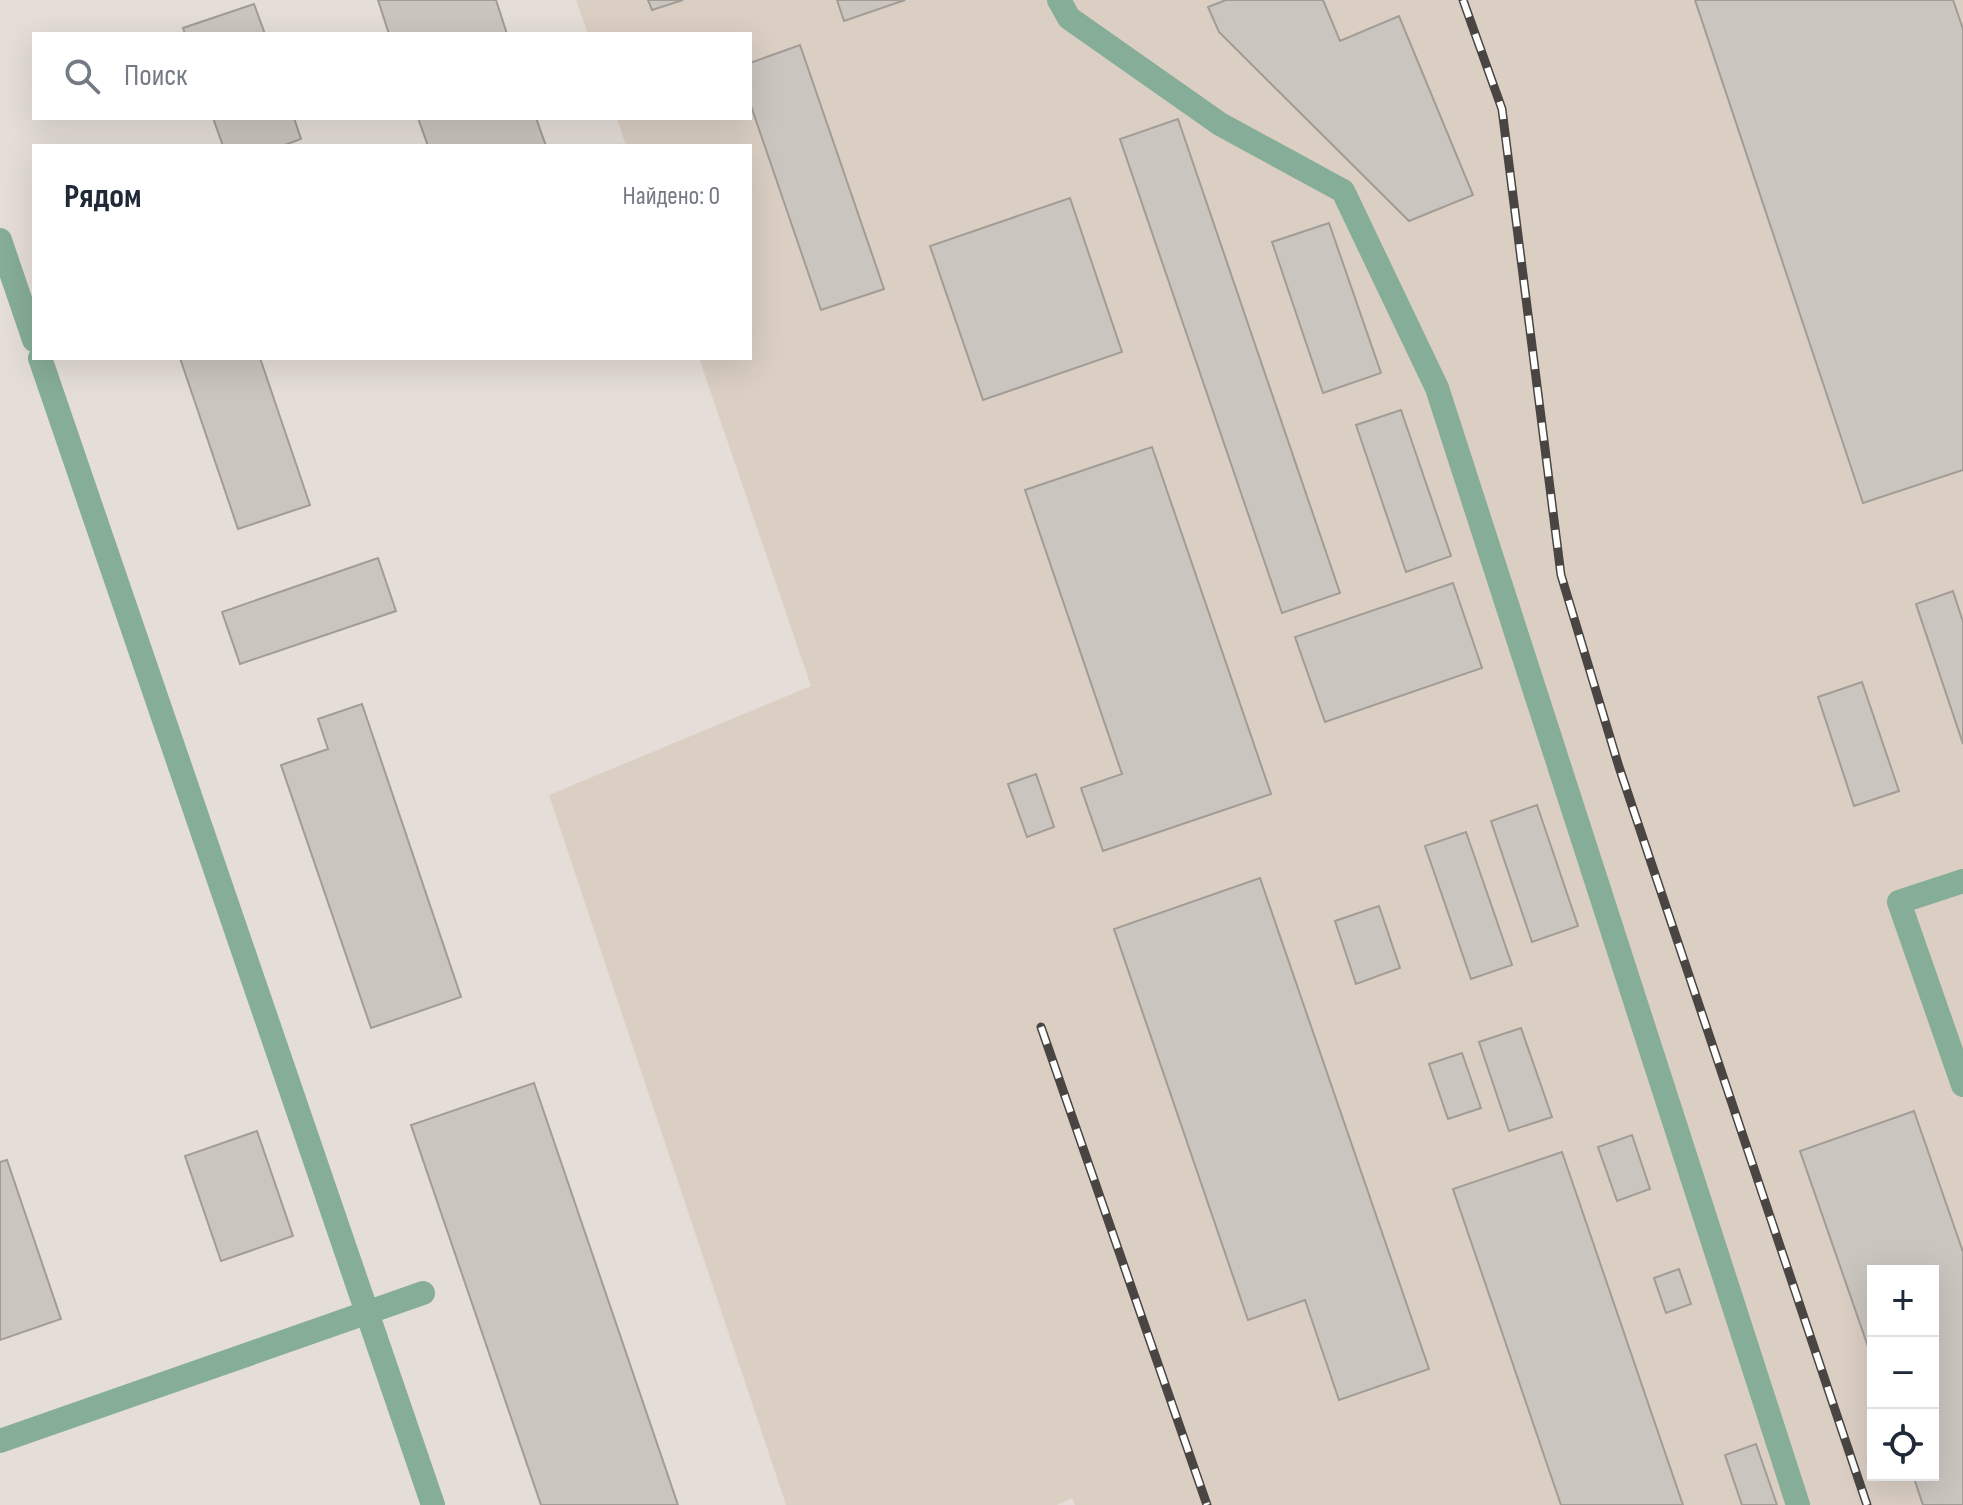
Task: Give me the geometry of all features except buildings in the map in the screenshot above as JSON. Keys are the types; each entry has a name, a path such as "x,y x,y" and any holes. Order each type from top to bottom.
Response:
{"street":[{"path":"1059,0 1069,18 1220,124 1343,191 1437,388 1798,1505"},
{"path":"0,240 32,334"},
{"path":"41,360 433,1505"},
{"path":"1963,881 1899,902 1963,1085"},
{"path":"0,1441 423,1293"}],"shaded area":[{"path":"576,0 1963,0 1963,1505 1075,1505 1072,1498 1057,1505 786,1505 549,795 811,686 700,360 752,360 752,144 625,144 618,120 752,120 752,32 587,32"}],"railway":[{"path":"1463,0 1502,109 1561,575 1619,767 1867,1505"},
{"path":"1041,1027 1207,1505"}]}
